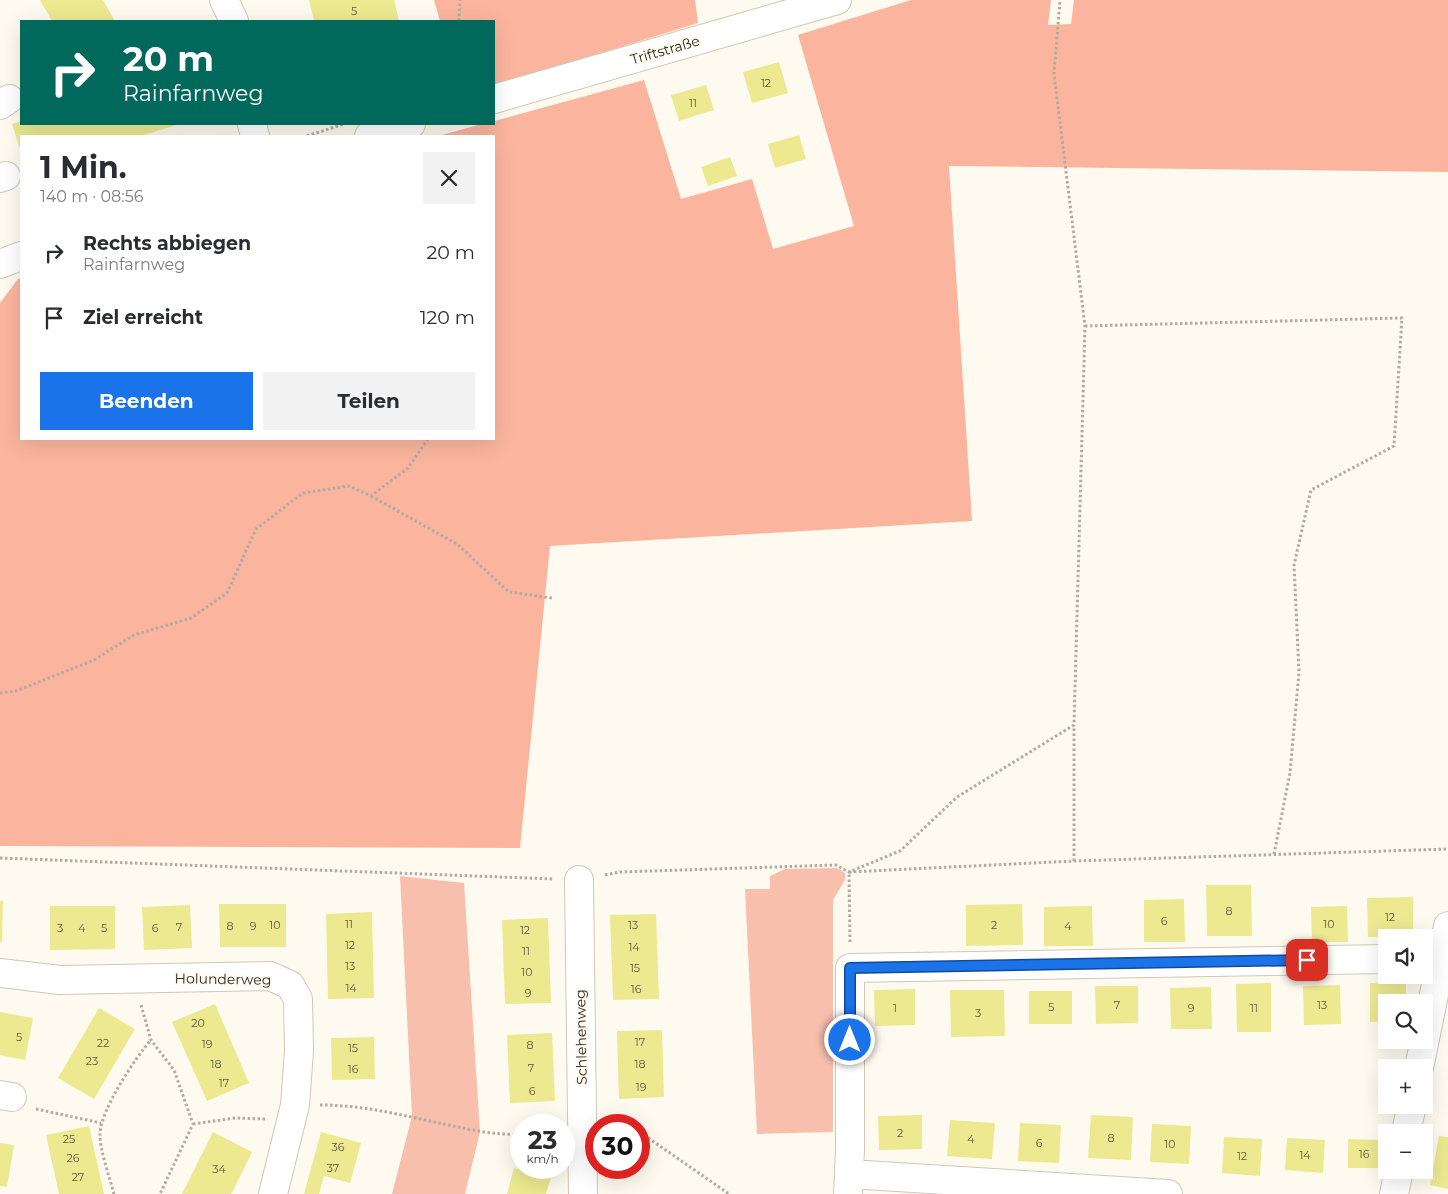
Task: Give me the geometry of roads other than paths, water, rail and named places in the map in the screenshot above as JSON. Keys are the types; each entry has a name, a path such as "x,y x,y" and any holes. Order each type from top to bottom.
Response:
{"street":[{"path":"224,0 234,20"},
{"name":"Triftstraße","path":"495,99 834,0"},
{"path":"372,135 408,125"},
{"path":"0,264 20,256"},
{"name":"Schlehenweg","path":"579,880 583,1194"},
{"path":"1433,958 1448,926"},
{"path":"1168,1194 849,1184 850,968 1378,959"},
{"name":"Holunderweg","path":"0,973 60,980 270,976 290,984 298,998 299,1051 293,1112 274,1194"},
{"path":"1420,1059 1430,984"},
{"path":"1394,1194 1397,1179"}]}
